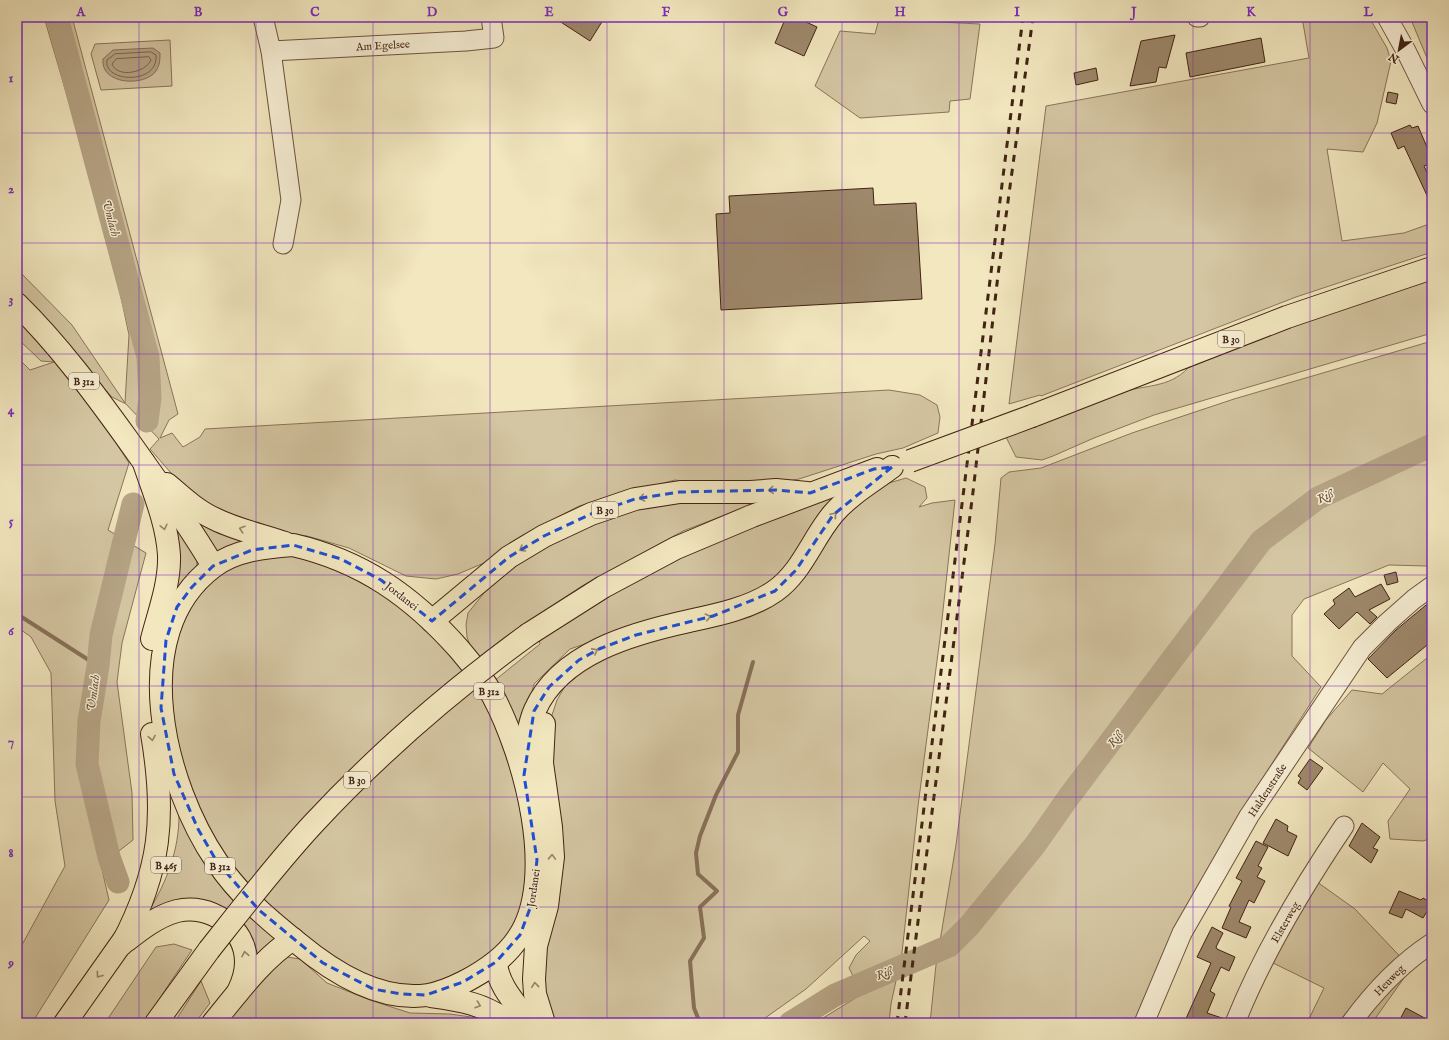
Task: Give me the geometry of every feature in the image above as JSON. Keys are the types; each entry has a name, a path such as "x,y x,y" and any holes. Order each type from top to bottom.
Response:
{"main road":[{"name":"B 30","path":"156,1023 209,950 267,876 313,824 356,781 427,715 495,659 529,634 603,586 676,548 810,493 874,470 901,464 1032,416 1287,317 1432,268"},
{"name":"B 312","path":"17,304 31,317 89,387 144,463 213,566"},
{"name":"B 312","path":"144,463 192,505 214,519 239,529 293,545"},
{"path":"122,944 136,916 148,886 156,856 160,825 160,793 148,715 146,683 148,654 164,590 169,556 162,518 144,463"},
{"name":"B 30","path":"524,775 529,735 534,711 549,687 579,660 613,643 670,625 713,616 751,603 775,592 796,570 833,515 855,494 901,464"},
{"name":"B 30","path":"432,620 492,569 526,546 591,514 635,499 680,492 751,492 776,490 810,493"},
{"name":"Jordanei","path":"293,545 328,554 370,573 406,598 432,620 461,651 492,695 506,724 524,775 534,822 537,860 535,890 532,903 520,935 506,953 480,973 445,991 426,996 401,994 373,989 344,976 323,963 293,939 242,893 217,862 198,829 174,774 161,708 162,672 166,640 170,625 178,607 192,587 213,566 252,550 293,545"},
{"name":"B 30","path":"544,1023 536,994 534,979 536,946 547,906 553,857 551,827 542,762 542,740 544,720 553,695 564,674"},
{"name":"B 465","path":"65,1023 122,944 155,891 167,864 172,830 174,774"},
{"path":"122,944 161,917 177,911 193,909 209,912 227,923 235,931 243,945 246,961 245,971 238,992"},
{"path":"213,1023 238,992 278,949 293,939"},
{"path":"496,962 498,976 501,983 530,1023"},
{"name":"B 312","path":"426,996 466,1001 484,1007 509,1023"}],"street":[{"path":"263,17 271,51 291,200 283,244"},
{"path":"1386,17 1406,51 1432,104"},
{"name":"Am Egelsee","path":"271,51 466,41 492,25"},
{"name":"Haldenstraße","path":"1144,1023 1182,933 1250,816 1287,758 1362,648 1414,598 1432,586"},
{"name":"Elsterweg","path":"1235,1023 1271,946 1318,864 1344,826"},
{"name":"Heuweg","path":"1351,1023 1378,991 1405,963 1432,943"}],"highlighted area":[{"path":"892,467 833,515 796,570 775,591 713,616 636,635 599,649 579,660 549,687 534,711 524,775 537,860 532,903 520,935 496,962 463,982 426,995 401,994 373,989 323,963 259,910 217,862 198,829 174,774 161,708 166,640 177,607 192,587 213,566 252,550 293,545 341,559 381,580 432,621 509,557 544,536 591,514 635,499 680,492 776,490 810,493 874,469"}],"shaded area":[{"path":"44,17 72,17 178,414 169,420 160,438 172,433 183,447 200,437 205,429 889,390 920,395 937,405 940,417 938,433 903,448 876,454 799,479 765,485 721,486 675,480 579,506 520,537 484,563 458,574 436,579 406,576 349,548 307,536 269,531 204,505 178,481 150,449 159,439 126,404 112,397 17,291 17,269 72,325 125,403 129,335 107,232"},
{"path":"1302,17 1369,17 1387,48 1391,61 1377,123 1363,152 1327,149 1342,241 1404,233 1432,223 1432,252 1296,297 1041,396 1040,395 1009,404 1046,106 1309,58"},
{"path":"1411,17 1432,17 1432,70 1412,22"},
{"path":"879,19 980,24 970,99 950,101 949,112 860,118 815,86 840,31 875,34"},
{"path":"170,40 172,86 101,90 91,54 95,44"},
{"path":"1432,279 1432,333 1154,415 1042,460 1016,457 1006,437 1120,393 1172,380 1188,368 1297,321"},
{"path":"17,319 54,362 41,361 17,338"},
{"path":"1432,341 1432,568 1427,566 1389,565 1304,599 1292,615 1292,656 1321,687 1239,815 1139,1023 930,1023 936,965 956,845 995,544 1001,478 1009,472 1041,468 1132,433 1234,399"},
{"path":"17,357 30,370 54,362 103,425 129,463 108,530 146,553 122,643 117,682 132,793 133,840 101,865 109,900 32,1023 17,1023 17,954 65,866 55,801 51,673 31,637 17,627"},
{"path":"906,478 925,487 927,498 919,507 932,503 955,500 902,953 891,1004 889,1023 815,1023 862,994 849,968 856,955 870,941 864,936 806,989 758,1023 554,1023 540,986 550,721 557,700 568,681 614,649 733,620 869,493 889,483"},
{"path":"832,494 834,501 779,578 744,600 650,622 570,649 534,684 521,734 494,681 540,644 539,639 576,613 693,549"},
{"path":"172,497 265,542 216,561"},
{"path":"653,501 759,502 683,531 582,586 505,637 475,660 467,637 466,625 468,613 484,593 522,560 604,516"},
{"path":"167,513 197,558 194,575 176,599"},
{"path":"290,553 342,565 427,623 488,697 528,819 525,904 506,943 436,988 404,988 357,975 262,907 216,849 174,745 170,649 193,596 235,562"},
{"path":"1432,654 1432,838 1423,841 1390,839 1388,821 1410,789 1383,763 1363,792 1308,748 1326,720 1352,690 1382,694"},
{"path":"179,815 184,815 279,940 256,960 193,900 173,901 149,911 171,865 177,841"},
{"path":"1313,879 1355,909 1411,968 1372,1023 1307,1023 1324,988 1267,960"},
{"path":"174,944 192,950 143,1023 105,1023 156,947"},
{"path":"281,956 300,959 327,983 370,1000 410,1013 450,1014 478,1018 486,1023 228,1023 262,973"},
{"path":"201,981 210,1003 195,1023 174,1023"}],"water":[{"path":"153,48 160,53 160,60 156,71 143,80 124,81 108,74 104,68 103,59 113,50"}],"building":[{"path":"553,17 605,17 590,41"},
{"path":"786,17 795,17 817,27 804,56 775,43"},
{"path":"1175,35 1166,68 1159,67 1156,82 1130,86 1141,41"},
{"path":"1261,38 1265,62 1190,77 1186,53"},
{"path":"1096,68 1098,80 1076,85 1074,73"},
{"path":"1388,92 1398,94 1396,104 1386,102"},
{"path":"1410,125 1412,128 1418,126 1432,159 1432,163 1424,166 1432,184 1432,201 1430,202 1404,146 1398,149 1391,133"},
{"path":"873,188 874,205 916,203 922,299 721,310 716,214 730,213 729,196"},
{"path":"1396,572 1398,582 1387,585 1384,575"},
{"path":"1381,584 1390,599 1369,610 1377,617 1370,624 1357,612 1339,629 1324,614 1335,604 1333,600 1349,588 1355,597"},
{"path":"1432,600 1432,641 1387,678 1368,659 1396,630"},
{"path":"1310,759 1323,768 1307,790 1298,783 1301,778 1298,776"},
{"path":"1276,819 1288,826 1287,831 1297,836 1288,856 1263,843"},
{"path":"1362,823 1380,837 1373,848 1378,850 1371,863 1349,846"},
{"path":"1256,841 1268,847 1258,866 1262,868 1257,877 1265,881 1254,903 1249,900 1239,922 1251,927 1246,938 1222,928 1231,907 1229,906 1242,881 1236,878"},
{"path":"1399,891 1421,900 1423,898 1432,903 1423,918 1406,909 1402,918 1389,913"},
{"path":"1212,927 1223,933 1216,947 1217,949 1235,957 1229,971 1221,967 1210,991 1215,994 1207,1013 1225,1019 1224,1023 1184,1023 1211,963 1197,957"},
{"path":"1406,1008 1432,1022 1432,1023 1398,1023"}],"waterway":[{"name":"Umlach","path":"57,17 148,357 150,398 147,421"},
{"name":"Riß","path":"790,1023 835,995 949,946 969,926 1035,845 1068,798 1261,541 1318,498 1432,445"},
{"name":"Umlach","path":"118,882 109,857 87,764 89,721 98,666 101,635 133,504"},
{"path":"17,614 98,666"},
{"path":"700,1023 694,1008 690,961 704,938 700,907 717,891 698,874 696,853 700,836 716,795 738,752 738,715 753,662"}],"railway":[{"path":"897,1023 1023,17"},
{"path":"905,1023 973,492 998,275 1033,17"}]}
